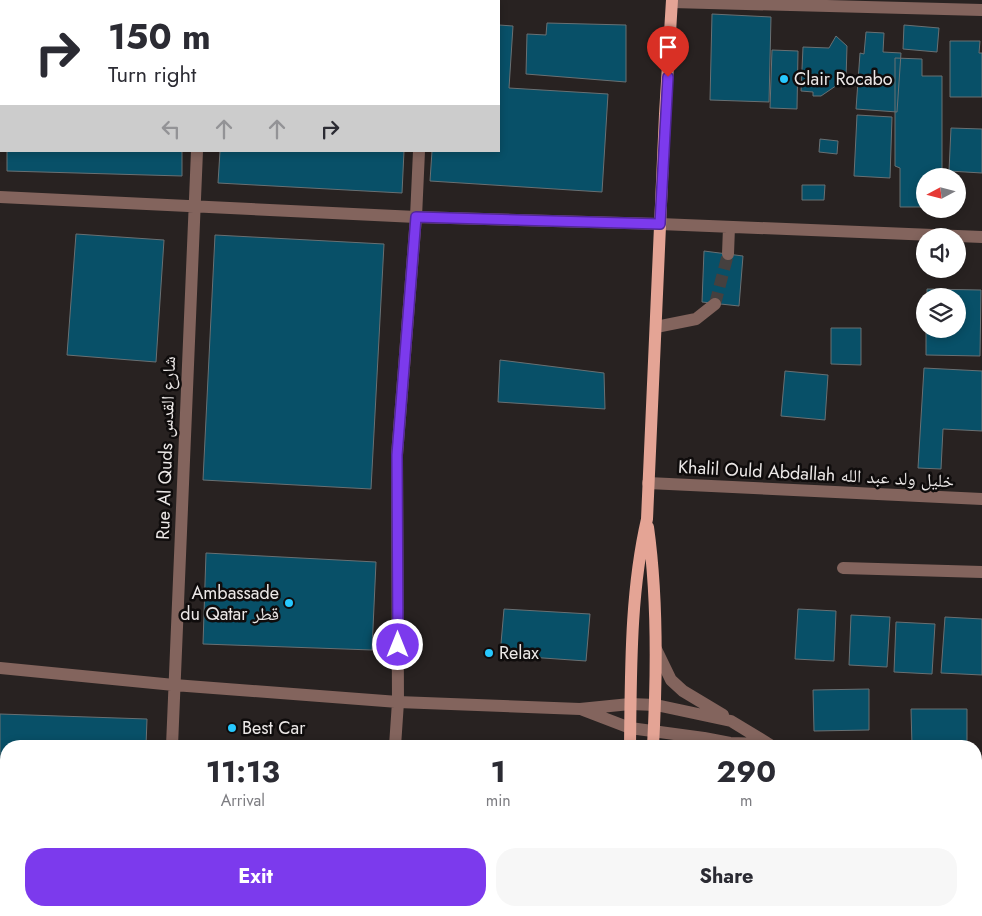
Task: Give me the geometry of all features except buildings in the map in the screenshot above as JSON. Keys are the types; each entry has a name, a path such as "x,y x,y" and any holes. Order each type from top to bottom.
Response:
{"main road":[{"path":"653,740 656,705 656,649 653,574 647,520 672,1"},
{"path":"630,740 636,580 639,554 647,520"}],"street":[{"path":"672,1 982,10"},
{"name":"Rue Al Quds شارع القدس","path":"172,740 197,152"},
{"path":"395,740 398,702 397,455 416,217 419,152"},
{"path":"0,197 416,217 660,224 982,237"},
{"path":"728,254 729,227"},
{"path":"656,327 696,319 715,304"},
{"name":"Khalil Ould Abdallah خليل ولد عبد الله","path":"648,483 982,499"},
{"path":"843,568 982,572"},
{"path":"656,649 671,680 683,691 762,740"},
{"path":"0,668 174,685 398,702 580,709 630,704 656,705 732,720"},
{"path":"580,709 630,728 704,740"}],"tunnel":[{"path":"715,304 728,254"}],"place":[{"name":"Clair Rocabo","path":"784,79"},
{"name":"Ambassade du Qatar قطر","path":"289,603"},
{"name":"Relax","path":"489,653"},
{"name":"Best Car","path":"232,728"}],"route":[{"path":"398,645 397,455 416,217 660,224 668,77"}]}
